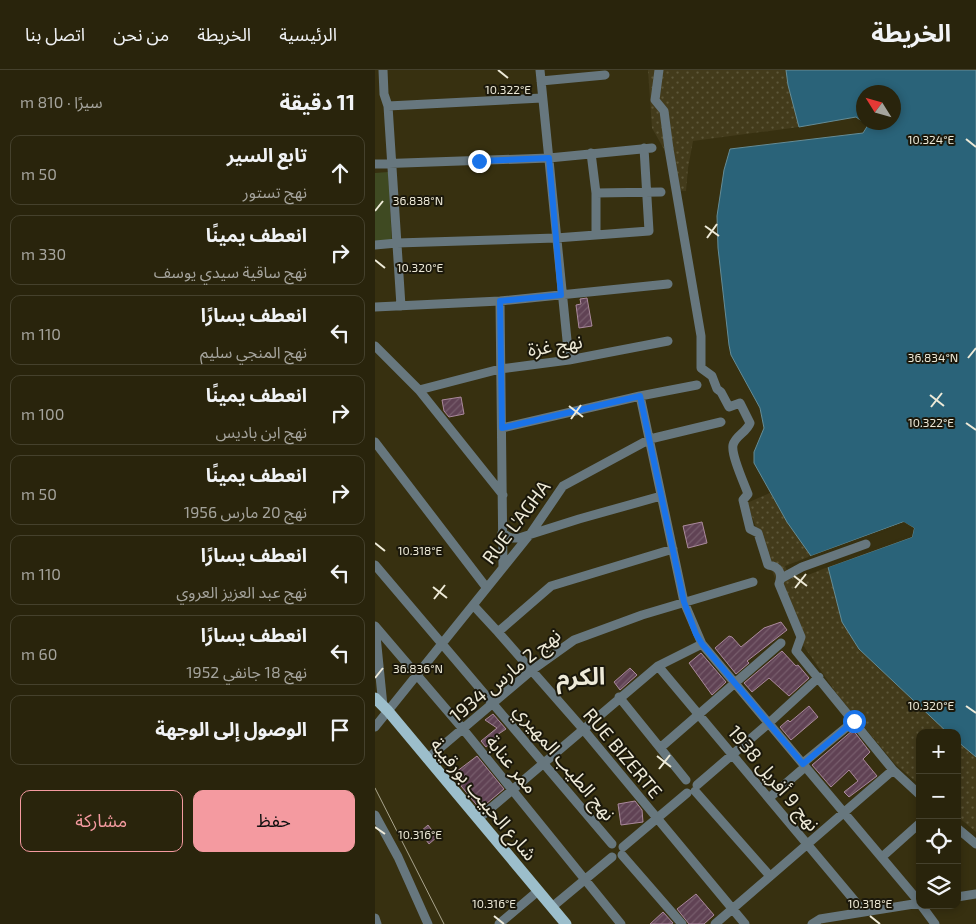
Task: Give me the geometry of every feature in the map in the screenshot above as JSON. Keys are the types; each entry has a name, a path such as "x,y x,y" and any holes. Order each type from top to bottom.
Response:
{"main road":[{"name":"شارع الحبيب بورقيبة","path":"382,705 565,924"}],"street":[{"path":"383,70 380,94 388,106 401,306"},
{"path":"540,70 569,360"},
{"path":"659,70 655,100 664,111 701,336 701,368 712,376 717,389 721,392 729,407 740,403 750,423 733,445 734,455 748,494 743,500 750,529 758,533 767,564 778,568 782,578"},
{"path":"541,81 605,75"},
{"path":"388,106 542,98"},
{"path":"375,164 549,158 648,148 647,192 649,231 556,238 397,243 375,246"},
{"path":"591,153 596,193 596,235"},
{"path":"596,193 661,192"},
{"path":"375,307 500,301 668,284"},
{"path":"500,301 503,567"},
{"name":"نهج غزة","path":"419,390 500,369 569,360 668,342"},
{"path":"375,346 419,390 503,495"},
{"path":"502,428 640,396 697,385"},
{"path":"640,396 684,602 702,644 916,899"},
{"name":"RUE L'AGHA","path":"375,727 382,705 416,675 531,533 563,486 650,438 721,422"},
{"path":"375,442 486,587"},
{"path":"502,533 516,538 661,496"},
{"path":"866,544 802,567 782,578 779,584 801,637 796,651 893,770 916,791"},
{"path":"498,632 551,586 673,549"},
{"name":"نهج الطيب المهيري","path":"375,565 612,844"},
{"name":"نهج 2 مارس 1934","path":"427,759 532,670 574,640 642,615 753,582"},
{"name":"RUE BIZERTE","path":"473,605 583,729 745,924"},
{"path":"375,621 382,705"},
{"name":"ممر عنابة","path":"375,626 463,729 621,924"},
{"path":"659,748 781,643"},
{"path":"478,819 657,666 702,644"},
{"name":"نهج 9 أفريل 1938","path":"657,666 864,912"},
{"path":"552,907 613,857 619,857 657,819 693,790 819,677"},
{"path":"619,697 686,780 683,787 693,790 770,876"},
{"path":"769,798 854,721"},
{"path":"715,924 893,770"},
{"path":"375,815 398,857 428,924"},
{"path":"881,857 916,826"},
{"path":"961,831 976,844"},
{"path":"613,857 609,850 612,844 619,843 623,851 682,924"},
{"path":"499,924 538,891"},
{"path":"961,896 976,894"},
{"path":"812,924 820,919 916,905"},
{"path":"924,909 935,924"},
{"path":"375,918 377,924"}],"sand":[{"path":"648,70 786,70 799,127 693,141 686,191 674,190 669,158 652,128"},
{"path":"770,493 787,522 811,556 785,566 788,573 803,577 828,567 842,622 859,649 944,729 916,729 916,782 895,764 837,694 796,635 747,503"},
{"path":"961,744 976,757 976,832 961,819"}],"green space":[{"path":"388,172 392,244 375,244 375,173"}],"water":[{"path":"786,70 976,70 976,757 961,744 961,729 944,729 859,649 842,622 828,567 912,537 914,528 903,522 811,556 787,522 754,463 754,452 764,428 760,408 731,355 718,248 717,216 724,170 730,149 863,133 865,130 901,130 901,85 856,85 856,117 799,127"}],"pier":[{"path":"904,522 914,528 912,537 826,568 827,564 910,535 911,529 903,524 812,559 808,557"}],"building":[{"path":"587,298 592,326 579,328 576,305 581,304 580,299"},
{"path":"461,397 464,414 449,417 444,411 442,400"},
{"path":"702,522 707,543 688,548 683,526"},
{"path":"781,622 787,630 747,661 749,663 736,674 715,648 729,636 741,647 764,628"},
{"path":"782,651 809,678 789,696 769,678 752,692 744,683"},
{"path":"701,653 726,682 712,695 689,663"},
{"path":"630,668 637,675 620,690 614,682"},
{"path":"809,706 818,717 791,740 780,727 788,720 790,722"},
{"path":"493,714 506,729 494,737 496,739 486,747 481,741 497,728 485,720"},
{"path":"853,730 870,752 863,759 877,776 849,797 844,792 858,781 849,770 831,787 812,765"},
{"path":"477,756 504,789 480,809 452,775"},
{"path":"635,801 642,810 643,822 621,825 618,804"},
{"path":"428,825 437,837 429,844 420,832"},
{"path":"696,894 714,915 704,924 689,924 677,909"},
{"path":"663,912 673,923 650,924"}],"tram line":[{"path":"375,788 444,924"}],"district":[{"name":"الكرم","path":"581,677"}],"route":[{"path":"479,161 549,158 561,295 500,301 502,428 640,396 684,602 696,634 702,644 803,764 854,721"}]}
